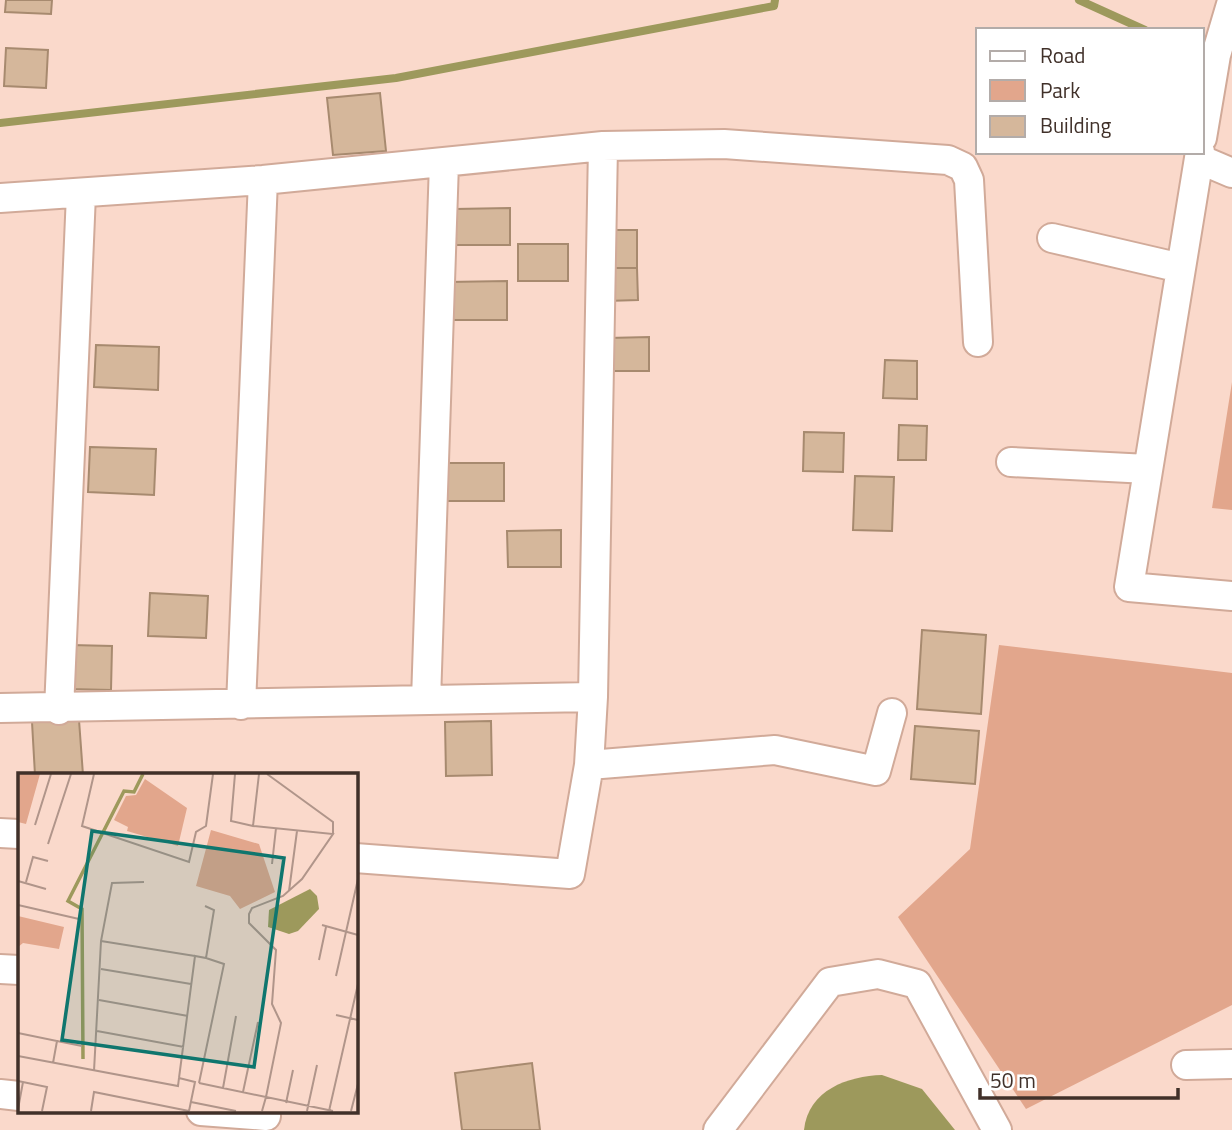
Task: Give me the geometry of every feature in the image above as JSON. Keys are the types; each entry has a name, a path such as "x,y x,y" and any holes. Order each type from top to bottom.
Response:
{"street":[{"path":"1204,125 1214,64 1232,1"},
{"path":"0,198 263,180 603,146 724,144 948,160 963,167 969,180 978,342"},
{"path":"357,858 570,874 589,765 593,697 603,146"},
{"path":"1204,153 1232,173"},
{"path":"1199,154 1129,587 1232,596"},
{"path":"426,700 444,163"},
{"path":"241,705 263,180"},
{"path":"59,710 80,194"},
{"path":"1052,237 1181,268"},
{"path":"1011,462 1148,469"},
{"path":"0,708 59,710 593,697"},
{"path":"589,765 775,750 876,771 892,713"},
{"path":"0,833 18,834"},
{"path":"0,969 18,970"},
{"path":"718,1130 830,982 878,974 918,984 997,1130"},
{"path":"1185,1065 1232,1064"},
{"path":"0,1094 18,1096"},
{"path":"214,1112 266,1116"}],"green space":[{"path":"1232,382 1232,510 1212,508"},
{"path":"999,645 1232,673 1232,1005 1026,1109 898,917 970,849"}],"shaded area":[{"path":"882,1075 922,1089 955,1130 804,1130 807,1116 821,1095 843,1082"}],"building":[{"path":"6,0 52,0 51,14 5,12"},
{"path":"6,48 48,50 46,88 4,86"},
{"path":"380,93 386,151 333,155 327,98"},
{"path":"510,208 510,245 455,245 455,209"},
{"path":"606,230 637,230 637,268 606,268"},
{"path":"518,244 568,244 568,281 518,281"},
{"path":"606,268 637,268 638,300 606,301"},
{"path":"507,281 507,320 447,320 447,282"},
{"path":"649,337 649,371 608,371 608,338"},
{"path":"96,345 159,347 158,390 94,387"},
{"path":"885,360 917,361 917,399 883,398"},
{"path":"899,425 927,426 926,460 898,460"},
{"path":"804,432 844,433 843,472 803,471"},
{"path":"90,447 156,449 154,495 88,492"},
{"path":"444,463 504,463 504,501 444,501"},
{"path":"855,476 894,477 892,531 853,530"},
{"path":"561,530 561,567 508,567 507,531"},
{"path":"150,593 208,596 206,638 148,636"},
{"path":"922,630 986,635 981,714 917,709"},
{"path":"71,645 112,646 111,690 70,689"},
{"path":"79,720 83,773 35,773 32,722"},
{"path":"491,721 492,775 446,776 445,722"},
{"path":"915,726 979,731 975,784 911,779"},
{"path":"532,1063 540,1130 462,1130 455,1073"}],"waterway":[{"path":"0,123 396,78 774,6 775,0"},
{"path":"1079,0 1141,28"}]}
